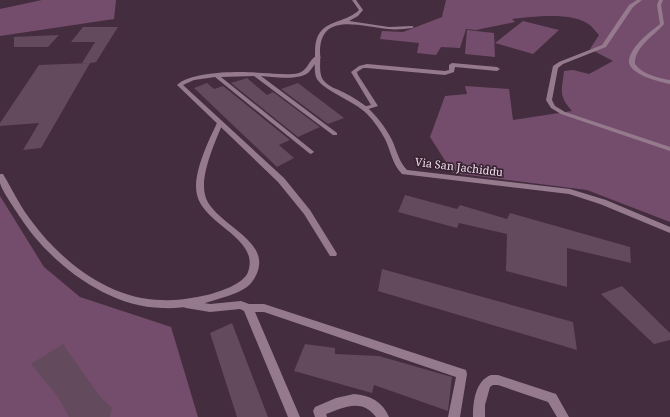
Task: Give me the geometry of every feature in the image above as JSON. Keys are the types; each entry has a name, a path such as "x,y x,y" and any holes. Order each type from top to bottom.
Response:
{"street":[{"name":"Via San Jachiddu","path":"354,0 361,10 355,17 322,31 318,40 318,76 321,83 358,102 365,108 382,129 398,164 405,172 570,192 603,202 670,230"},
{"path":"640,0 631,6 604,46 560,63 555,67 549,100 553,106 563,113 670,149"},
{"path":"660,0 659,5 662,24 640,47 631,60 631,63 637,69 646,74 670,82"},
{"path":"345,22 389,28 412,27"},
{"path":"318,57 312,60 308,70 303,73 292,75 254,74 217,76 191,79 180,85 281,180 307,212 334,254"},
{"path":"365,108 375,106 355,76 354,72 361,67 373,66 445,73 452,71 452,65 497,69"},
{"path":"254,74 336,134"},
{"path":"217,76 311,152"},
{"path":"0,176 34,231 46,245 77,272 97,285 138,302 169,306 186,304 205,299 239,286 246,281 252,272 254,265 254,257 246,243 218,219 202,197 201,186 207,153 220,123"},
{"path":"186,304 210,308 241,305 248,308 264,308 462,374 454,417"},
{"path":"248,308 294,417"},
{"path":"479,417 479,405 485,384 492,380 498,380 552,398 563,417"},
{"path":"321,417 319,411 350,399 372,403 383,417"}],"shaded area":[{"path":"42,0 116,0 114,19 0,36 0,9"},
{"path":"446,0 670,0 670,222 587,190 453,173 430,137 445,96 467,94 465,86 509,89 513,120 572,111 565,101 562,92 564,71 573,70 589,74 613,61 590,49 599,35 591,26 574,18 564,17 541,16 512,19 515,22 476,30 466,29 460,48 441,47 436,55 417,53 419,43 380,39 382,31 403,32 442,17"},
{"path":"523,21 559,30 533,54 495,43"},
{"path":"467,30 494,33 495,57 465,54"},
{"path":"0,196 44,267 80,297 171,327 198,417 0,417"}],"building":[{"path":"83,27 118,27 96,62 82,63 95,42 71,42"},
{"path":"59,35 48,47 14,47 14,37"},
{"path":"90,63 41,148 23,150 39,123 0,126 0,123 39,65"},
{"path":"247,78 267,95 273,92 320,127 298,137 231,83"},
{"path":"207,83 214,89 223,86 290,140 279,145 294,158 277,167 194,88"},
{"path":"298,83 344,118 328,124 281,89"},
{"path":"405,195 457,209 460,205 507,219 510,213 630,247 631,263 567,248 567,287 506,271 507,234 459,223 457,228 398,212"},
{"path":"382,269 573,322 577,350 378,291"},
{"path":"622,286 670,333 670,340 654,344 601,294"},
{"path":"232,323 268,417 237,417 210,333"},
{"path":"63,344 98,394 112,408 110,417 69,417 58,397 31,364"},
{"path":"305,344 335,348 335,354 379,356 452,377 448,411 374,385 372,393 294,371"}]}
